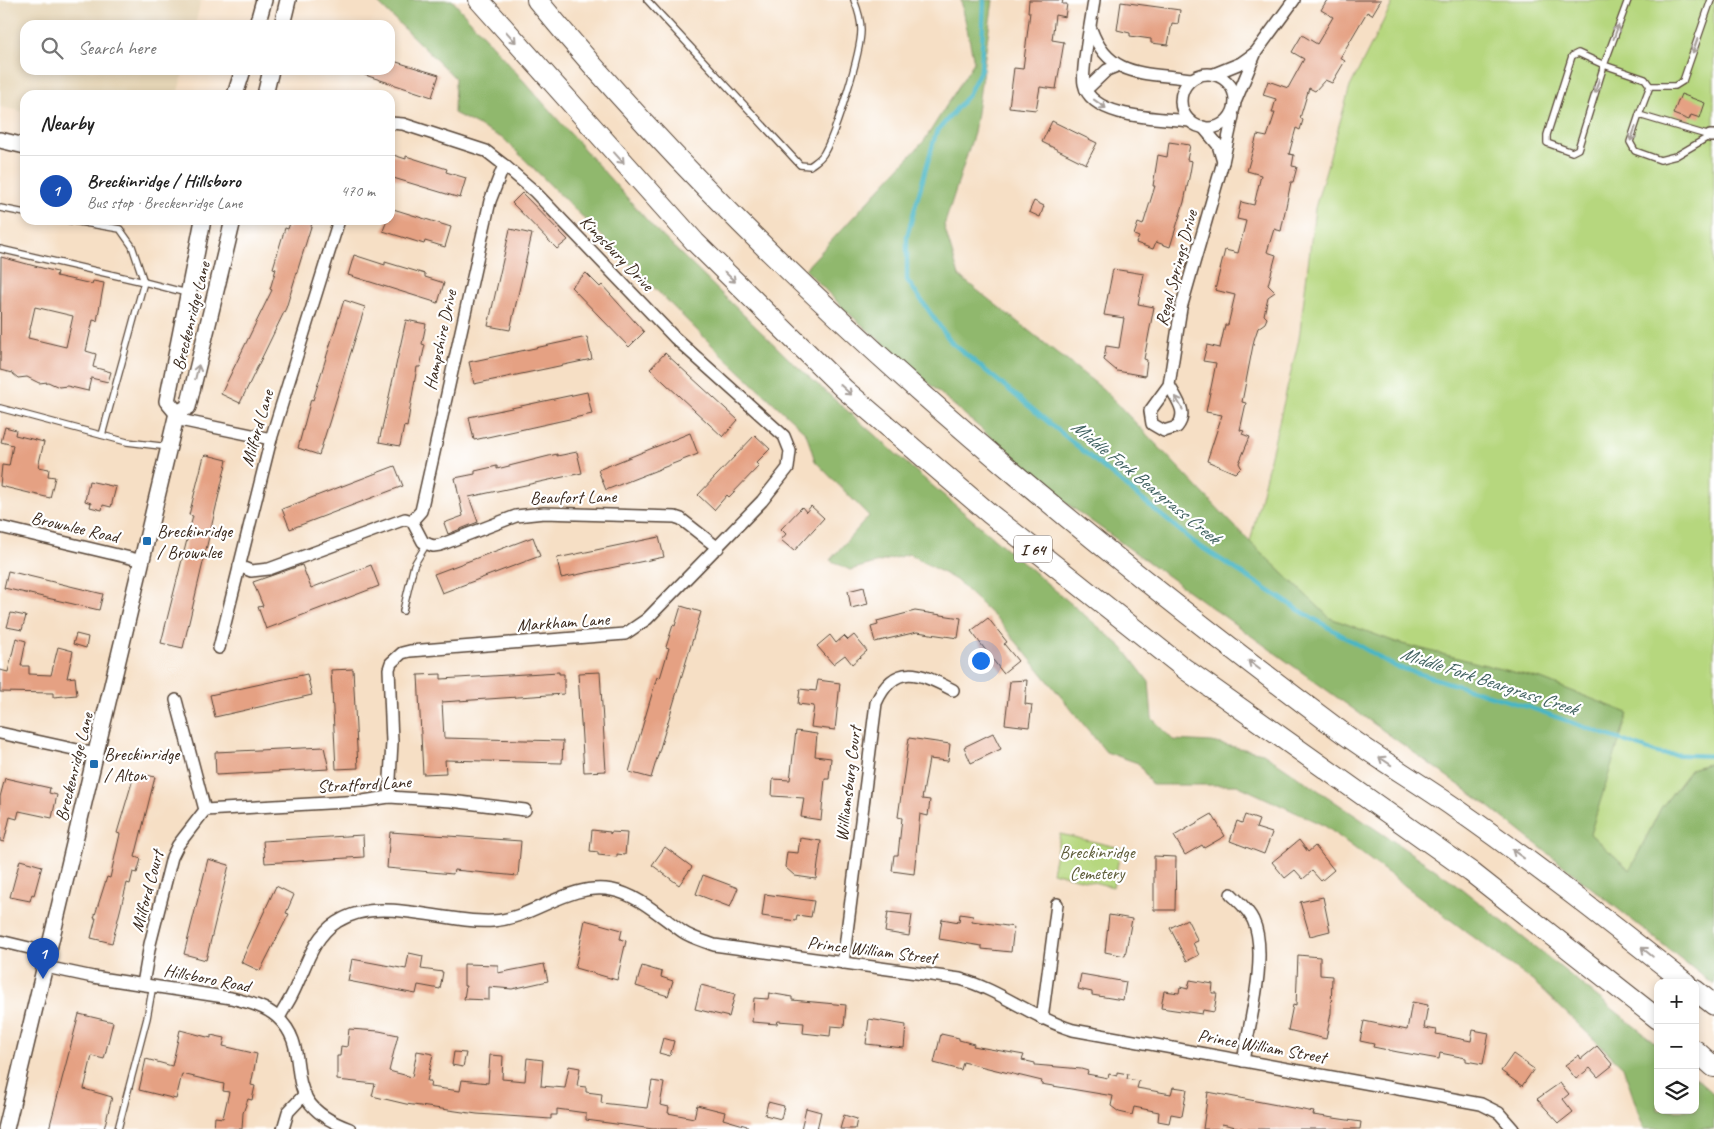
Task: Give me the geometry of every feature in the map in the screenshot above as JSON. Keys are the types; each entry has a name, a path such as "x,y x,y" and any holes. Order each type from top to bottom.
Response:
{"highway":[{"name":"I 64","path":"479,0 695,242 859,401 990,514 1185,669 1470,872 1654,1016"},
{"name":"I 64","path":"537,0 591,66 715,196 864,341 1006,466 1185,613 1340,730 1457,809 1510,848 1610,922 1681,979"},
{"path":"1699,993 1714,1006"},
{"path":"1699,1054 1714,1067"}],"main road":[{"path":"258,20 264,0"},
{"path":"283,20 288,0"},
{"path":"237,90 241,75"},
{"path":"266,90 271,75"},
{"path":"0,140 20,145"},
{"name":"Breckenridge Lane","path":"176,416 167,401 202,225"},
{"name":"Breckenridge Lane","path":"6,1129 48,960 176,416 188,408 232,225"}],"street":[{"path":"1094,0 1083,77 1086,90 1097,104 1109,111 1190,121 1203,127 1215,127 1223,124 1235,107 1231,86 1226,80 1214,74 1199,75 1191,80 1181,96 1184,114 1190,121"},
{"name":"Regal Springs Drive","path":"1169,385 1181,308 1224,162 1235,107 1256,52 1294,0"},
{"path":"1091,28 1105,56 1116,66 1191,80"},
{"name":"Regal Springs Drive","path":"1214,74 1241,63 1256,52"},
{"path":"1086,90 1107,70 1116,66"},
{"name":"Kingsbury Drive","path":"395,123 403,124 486,151 504,165 534,191 676,338 784,436 790,451"},
{"path":"1203,127 1218,146 1224,162"},
{"name":"Hampshire Drive","path":"412,521 421,511 490,201 504,165"},
{"name":"Milford Lane","path":"219,648 270,439 337,225"},
{"path":"176,416 270,439"},
{"name":"Markham Lane","path":"389,797 392,742 389,669 391,664 402,653 438,648 625,634 647,619 762,501 788,468 790,451"},
{"name":"Beaufort Lane","path":"426,545 433,546 449,542 516,516 544,513 638,514 674,517 681,519 718,548"},
{"path":"239,566 259,572 405,519 412,521 417,534 426,545"},
{"name":"Brownlee Road","path":"0,527 143,561"},
{"name":"Williamsburg Court","path":"843,964 876,703 888,684 896,678 909,673 928,678 952,690"},
{"path":"176,700 205,810"},
{"path":"0,733 96,754"},
{"name":"Stratford Lane","path":"205,810 363,801 389,797 451,801 525,810"},
{"name":"Milford Court","path":"148,985 150,944 172,857 178,845 205,810"},
{"name":"Prince William Street","path":"279,1018 292,996 321,936 345,917 368,911 391,910 461,921 499,920 520,915 565,895 582,890 604,890 623,893 634,898 685,933 714,945 960,979 994,992 1042,1019 1073,1030 1481,1104 1499,1113 1512,1129"},
{"path":"1231,894 1247,909 1254,921 1258,948 1256,987 1243,1061"},
{"path":"1042,1019 1057,904"},
{"name":"Hillsboro Road","path":"0,940 48,960 148,985 253,1003 279,1018 287,1028 292,1040 305,1094 312,1108 320,1115 350,1129"},
{"path":"283,1129 288,1112 305,1094"}],"lane":[{"path":"647,0 794,159 800,165 810,166 824,154 830,140 857,56 861,32 860,15 854,0"},
{"path":"1628,0 1604,65 1578,149 1572,152 1548,143 1547,136 1572,56 1578,54 1604,65 1645,79 1650,86"},
{"path":"1650,86 1675,86 1683,81 1711,0"},
{"path":"1650,86 1630,142 1635,151 1660,160 1676,156 1712,136"},
{"path":"1639,115 1712,136"},
{"path":"0,208 20,212"},
{"path":"96,225 120,229 132,246 144,282 102,435"},
{"path":"0,249 188,293"},
{"path":"0,408 127,442 169,447"},
{"path":"404,611 414,565 426,545"},
{"path":"118,1129 147,1018 148,985"}],"shaded area":[{"path":"0,0 201,0 196,20 20,20 20,75 183,75 178,90 20,90 20,111 0,107"}],"green space":[{"path":"375,0 452,0 653,227 790,360 921,476 1122,647 1149,682 1152,718 1173,740 1211,742 1263,753 1452,881 1654,1042 1654,1114 1699,1114 1699,1081 1714,1094 1714,1129 1644,1129 1623,1067 1535,983 1325,826 1237,785 1152,785 1138,763 1106,752 1000,622 956,580 909,554 850,570 830,560 869,516 815,461 806,433 721,354 504,139 454,113 455,78"},
{"path":"961,0 993,0 974,133 944,226 959,276 1103,389 1250,542 1330,618 1398,643 1541,679 1628,713 1590,834 1630,870 1661,808 1691,769 1714,762 1714,985 1487,805 1066,503 846,311 805,269 924,141 974,62"},
{"path":"1394,0 1714,0 1714,762 1691,769 1661,808 1630,870 1590,834 1627,713 1541,679 1398,643 1330,618 1250,542 1299,339 1315,208 1350,87"},
{"name":"Breckinridge Cemetery","path":"1060,834 1121,848 1113,887 1052,872"}],"building":[{"path":"1029,0 1063,0 1062,4 1067,4 1065,17 1055,15 1052,40 1064,42 1056,89 1040,87 1036,110 1009,107 1014,68 1023,69 1030,12 1028,12"},
{"path":"1327,0 1381,0 1372,15 1367,12 1340,58 1345,61 1332,83 1325,80 1315,91 1309,88 1300,118 1303,120 1300,130 1296,128 1289,154 1294,155 1292,166 1297,167 1293,182 1291,182 1281,231 1274,229 1267,252 1276,255 1268,285 1275,292 1268,297 1264,315 1267,318 1265,323 1258,328 1254,340 1242,402 1246,403 1240,430 1244,431 1242,434 1250,437 1239,463 1241,467 1235,473 1207,461 1222,415 1206,412 1216,363 1203,361 1207,345 1220,348 1235,295 1215,290 1225,250 1238,253 1246,221 1237,219 1241,202 1254,205 1261,175 1247,171 1257,135 1267,137 1275,113 1272,113 1276,99 1263,95 1268,81 1288,88 1304,59 1292,52 1302,35 1317,44 1333,17 1321,10"},
{"path":"1121,2 1180,10 1178,24 1172,23 1168,45 1151,43 1151,39 1130,36 1130,33 1117,30"},
{"path":"395,62 439,75 432,97 365,75 395,75"},
{"path":"1681,94 1705,103 1700,118 1691,115 1689,120 1673,114"},
{"path":"1052,121 1097,143 1086,164 1042,142"},
{"path":"1169,142 1190,145 1187,160 1192,161 1184,202 1170,247 1156,242 1153,249 1136,243 1139,237 1134,235 1138,223 1143,225 1155,186 1153,186 1158,155 1167,157"},
{"path":"395,156 406,159 406,156 447,169 446,172 466,178 460,198 395,178"},
{"path":"522,193 568,240 557,249 512,203"},
{"path":"1034,201 1044,206 1040,217 1029,212"},
{"path":"395,210 451,227 445,247 425,241 424,244 383,231 385,225 395,225"},
{"path":"289,225 311,225 286,308 240,403 221,394 272,290 270,289 276,269 273,268 285,228 288,229"},
{"path":"510,229 532,234 510,330 488,326"},
{"path":"354,255 385,265 385,262 425,274 425,277 444,283 438,303 348,275"},
{"path":"1,257 57,272 56,276 92,284 93,281 104,283 97,321 93,320 86,351 96,354 93,367 111,372 108,382 91,378 88,391 67,386 59,387 48,382 39,383 27,377 18,378 12,373 0,370","holes":["35,307 73,316 66,347 28,338"]},
{"path":"1113,269 1144,274 1138,304 1154,307 1144,359 1147,360 1145,376 1117,371 1104,360 1106,346 1119,348 1124,318 1104,315"},
{"path":"586,273 600,287 602,285 644,332 629,347 571,287"},
{"path":"344,300 365,307 319,455 298,448 311,399 313,400"},
{"path":"406,320 426,324 422,344 425,345 420,367 417,367 407,427 404,426 400,446 379,442"},
{"path":"587,337 592,359 474,384 469,362"},
{"path":"665,353 738,420 723,437 650,369"},
{"path":"587,392 592,414 474,440 469,417"},
{"path":"5,427 16,430 15,435 44,442 38,467 49,469 48,476 55,477 50,498 0,486 2,465 9,466 13,445 1,442"},
{"path":"690,433 698,454 606,490 598,470"},
{"path":"755,435 770,449 756,463 759,466 729,497 727,495 714,510 698,495"},
{"path":"577,452 582,473 469,497 478,522 448,534 444,523 463,516 455,478 475,474 475,471 497,466 497,469 557,454 557,456"},
{"path":"204,456 227,460 183,648 161,643 193,516 189,515"},
{"path":"395,466 403,486 290,529 282,509"},
{"path":"89,481 116,487 111,507 103,505 102,510 90,507 91,503 85,501"},
{"path":"811,506 824,518 794,551 781,540 786,534 781,529 802,507 806,512"},
{"path":"533,537 540,556 442,593 434,574"},
{"path":"659,537 664,557 561,578 557,558"},
{"path":"302,565 311,588 371,565 379,586 266,629 258,607 263,606 253,582"},
{"path":"8,571 103,594 99,610 4,588"},
{"path":"864,587 868,604 851,608 848,591"},
{"path":"681,606 701,612 651,778 629,772 657,677 660,678 669,648 666,647"},
{"path":"915,611 961,618 958,638 917,632 875,642 871,627 878,625 877,621"},
{"path":"11,613 26,616 22,630 7,627"},
{"path":"988,618 1007,642 1004,644 1018,661 1003,673 971,631"},
{"path":"76,634 88,637 86,648 73,644"},
{"path":"830,635 836,643 844,636 848,640 854,635 867,651 852,664 845,655 833,664 817,646"},
{"path":"16,638 26,641 21,666 29,666 29,674 51,675 58,647 73,651 67,678 75,677 77,695 53,697 53,693 0,692 0,670 8,672"},
{"path":"353,669 358,768 336,769 331,670"},
{"path":"559,672 559,674 564,674 564,694 442,702 444,738 563,741 562,763 445,760 446,773 423,774 418,675 441,674 441,679"},
{"path":"600,672 606,771 584,772 578,673"},
{"path":"307,674 312,695 215,717 210,695"},
{"path":"818,680 840,683 835,730 811,727 814,706 798,704 800,689 816,691"},
{"path":"1027,680 1025,704 1032,705 1029,727 1005,724 1010,681"},
{"path":"796,731 817,734 815,756 831,758 829,779 825,779 821,820 801,817 804,798 772,796 773,779 790,780"},
{"path":"993,733 1001,749 971,763 964,747"},
{"path":"909,738 950,744 948,761 929,759 922,799 930,800 928,816 920,814 914,874 892,871 894,855 898,855 902,818 898,817"},
{"path":"324,747 329,769 216,775 215,752"},
{"path":"135,772 155,777 135,857 141,859 137,873 133,872 130,884 127,883 112,943 91,938 96,918 94,918 107,877 110,878 120,834 117,833"},
{"path":"5,778 50,788 49,793 57,795 52,818 19,811 17,819 10,817 4,842 0,841 0,797"},
{"path":"1212,814 1225,836 1204,848 1202,845 1185,855 1174,836"},
{"path":"1245,815 1259,820 1256,828 1272,833 1264,854 1230,841 1237,821 1242,823"},
{"path":"592,830 610,832 610,834 611,832 627,833 625,855 617,854 617,857 598,855 598,852 590,851"},
{"path":"390,832 521,841 518,876 454,870 453,874 387,868"},
{"path":"363,835 364,857 265,863 263,841"},
{"path":"800,838 821,841 816,879 795,876 785,867 787,852 798,853"},
{"path":"1299,840 1308,852 1315,846 1334,870 1321,881 1312,871 1303,879 1295,870 1285,878 1272,862"},
{"path":"665,847 692,867 679,885 652,865"},
{"path":"1154,856 1176,857 1175,910 1154,910"},
{"path":"208,859 229,865 206,960 184,954"},
{"path":"20,860 42,866 34,895 32,894 30,901 10,897"},
{"path":"703,875 738,888 730,907 696,894"},
{"path":"276,886 294,895 286,913 289,914 260,971 241,962"},
{"path":"765,894 814,901 811,917 797,915 796,921 762,916"},
{"path":"1323,897 1330,931 1310,936 1300,902"},
{"path":"888,912 912,915 909,936 885,932"},
{"path":"960,914 973,916 972,921 1014,927 1011,952 982,949 982,946 939,939 942,919 959,922"},
{"path":"1109,915 1132,919 1125,956 1105,952"},
{"path":"1187,919 1198,941 1193,943 1199,955 1187,961 1170,928"},
{"path":"585,920 622,930 620,939 626,941 617,980 575,968"},
{"path":"409,953 423,956 421,969 443,972 440,989 418,985 416,994 348,981 352,959 406,969"},
{"path":"1298,955 1320,957 1320,975 1332,976 1331,1013 1326,1039 1288,1030 1293,1005 1296,1006"},
{"path":"464,964 498,965 498,973 544,964 548,981 512,989 489,987 489,1000 464,999 466,986 464,986"},
{"path":"642,966 662,972 661,977 673,981 668,996 636,986"},
{"path":"1081,974 1126,982 1123,1000 1092,995 1092,992 1078,989"},
{"path":"1190,980 1213,984 1212,993 1217,993 1214,1012 1203,1010 1202,1014 1161,1008 1164,991 1179,993 1180,987 1188,989"},
{"path":"701,985 735,994 729,1017 695,1009"},
{"path":"769,993 792,997 792,1000 846,1005 844,1027 831,1026 830,1036 803,1033 804,1023 778,1021 777,1024 752,1022 754,998 768,999"},
{"path":"1412,1002 1428,1005 1424,1028 1437,1030 1436,1034 1471,1041 1473,1030 1489,1033 1483,1064 1466,1061 1466,1058 1440,1053 1439,1059 1398,1052 1373,1047 1374,1044 1360,1041 1364,1021 1407,1030"},
{"path":"79,1014 113,1022 104,1059 92,1056 84,1089 112,1097 104,1129 49,1129"},
{"path":"869,1019 906,1025 904,1048 866,1044"},
{"path":"349,1029 379,1031 398,1035 389,1071 412,1077 417,1051 433,1054 427,1081 431,1081 430,1087 460,1091 462,1080 488,1083 490,1055 503,1056 502,1079 525,1081 527,1058 543,1060 541,1086 565,1088 569,1066 580,1068 577,1086 586,1087 586,1092 602,1094 601,1103 647,1108 652,1081 664,1083 660,1105 669,1107 668,1113 694,1118 697,1105 725,1112 723,1119 747,1126 747,1129 653,1129 586,1120 586,1113 557,1109 557,1115 551,1115 551,1119 477,1114 406,1104 372,1096 375,1084 337,1080 337,1056 340,1056 341,1046 347,1047"},
{"path":"180,1030 211,1038 211,1035 225,1038 223,1046 257,1054 251,1085 255,1086 252,1100 248,1099 243,1113 242,1129 214,1129 215,1117 223,1118 229,1092 223,1091 224,1084 182,1074 176,1099 139,1090 146,1059 172,1066"},
{"path":"941,1034 959,1038 959,1040 974,1044 973,1046 1024,1055 1022,1060 1035,1063 1035,1065 1081,1069 1088,1071 1087,1074 1108,1078 1109,1074 1117,1076 1117,1072 1128,1074 1127,1079 1139,1081 1137,1088 1171,1094 1173,1087 1187,1089 1182,1116 1171,1114 1169,1123 1158,1121 1159,1112 1134,1107 1132,1115 1119,1112 1111,1106 1113,1096 1041,1084 1042,1081 963,1062 961,1070 934,1063"},
{"path":"663,1038 674,1041 670,1056 659,1053"},
{"path":"1597,1046 1613,1065 1598,1077 1590,1068 1576,1079 1565,1065 1579,1055 1581,1059"},
{"path":"454,1052 466,1053 463,1067 452,1065"},
{"path":"1513,1054 1534,1069 1522,1086 1501,1071"},
{"path":"1560,1083 1569,1094 1563,1099 1573,1112 1559,1123 1537,1099"},
{"path":"1208,1092 1314,1112 1313,1115 1361,1122 1360,1129 1246,1129 1222,1124 1221,1129 1203,1129"},
{"path":"768,1102 784,1106 781,1119 765,1115"},
{"path":"806,1108 821,1112 817,1129 801,1129"},
{"path":"844,1115 857,1119 855,1129 840,1129"}],"waterway":[{"name":"Middle Fork Beargrass Creek","path":"984,0 981,69 968,95 936,133 907,236 907,280 951,342 1195,543 1294,607 1394,666 1531,708 1660,754 1714,756"}],"place":[{"name":"Breckinridge / Brownlee","path":"147,541"},
{"name":"Breckinridge / Alton","path":"94,764"},
{"name":"Breckinridge / Hillsboro","path":"43,979"}]}
